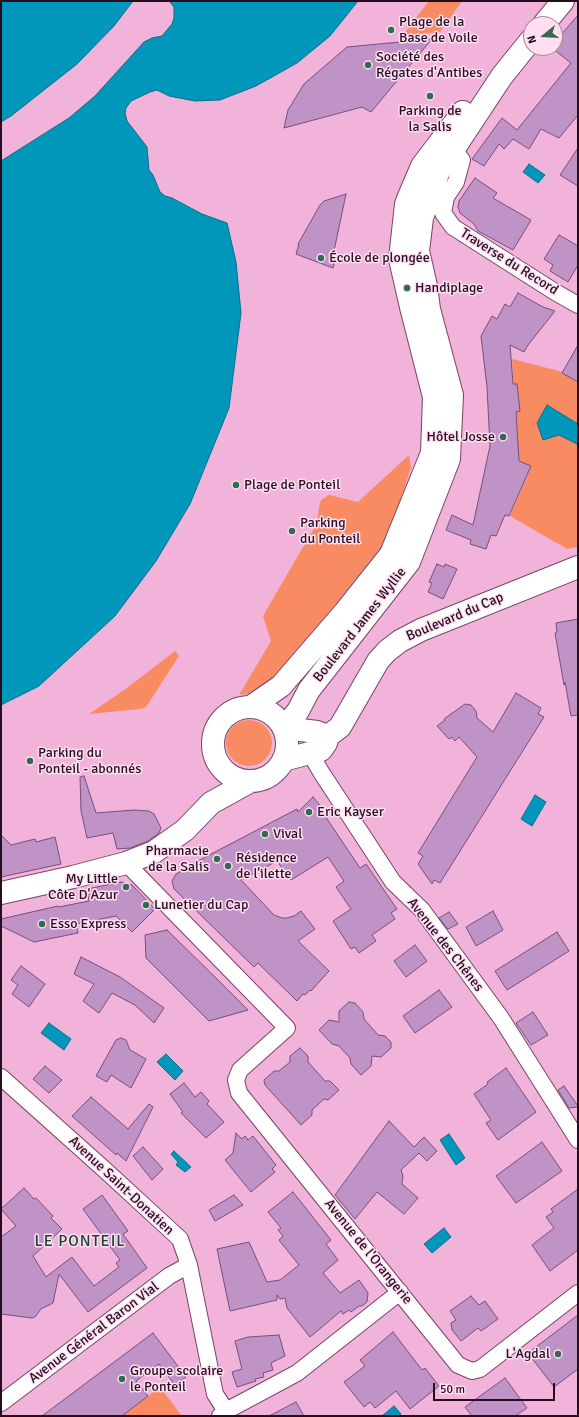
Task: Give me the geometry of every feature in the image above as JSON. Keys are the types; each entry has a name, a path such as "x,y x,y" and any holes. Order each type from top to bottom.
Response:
{"street":[{"path":"551,16 563,1"},
{"name":"Boulevard James Wyllie","path":"417,203 454,150 502,76 523,50"},
{"name":"Boulevard James Wyllie","path":"252,706 281,686 377,572 418,514 449,459 442,428 452,395 420,308 426,286 418,251 422,218 417,203 422,166 462,113 502,76"},
{"name":"Traverse du Record","path":"454,150 462,160 456,182 446,197 443,213 453,227 578,305"},
{"name":"Boulevard James Wyllie","path":"295,723 309,690 409,562 418,514"},
{"name":"Boulevard du Cap","path":"283,760 321,750 326,743 328,736 340,727 378,661 387,651 400,641 421,630 578,567"},
{"path":"211,803 217,773 212,743 214,731 220,721 229,712 252,706 263,709 328,736"},
{"path":"295,723 310,753"},
{"path":"214,754 220,765 228,774 239,780 251,781 261,779 270,775 278,768 283,760 287,740 295,723"},
{"name":"Avenue des Chênes","path":"310,753 393,882 422,910 501,1018 578,1140"},
{"path":"1,893 73,877 126,863 154,852 185,830 211,803 251,781"},
{"name":"Avenue de l'Orangerie","path":"126,863 287,1028 240,1070 236,1080 239,1093 458,1365 472,1371 480,1369 578,1293"},
{"name":"Avenue Saint-Donatien","path":"1,1077 180,1239 189,1265 215,1394 223,1414"},
{"name":"Avenue Général Baron Vial","path":"1,1403 170,1276 189,1265"},
{"path":"223,1414 298,1373 400,1292"}],"shaded area":[{"path":"429,1 462,1 440,32 402,36"},
{"path":"512,359 563,372 578,381 578,547 567,549 510,516 531,467 518,461"},
{"path":"409,455 411,468 399,504 382,546 326,616 270,681 253,693 239,695 271,641 263,616 317,523 321,500 329,495 358,502"},
{"path":"175,651 179,656 146,707 140,709 89,714 127,688"},
{"path":"249,720 262,724 268,730 272,743 268,756 262,762 249,766 236,762 230,756 226,743 230,730 236,724"},
{"path":"160,1387 182,1416 122,1416"}],"water":[{"path":"1,1 133,1 114,26 77,64 11,116 1,122"},
{"path":"169,1 358,1 330,36 297,63 256,86 220,100 195,101 169,96 157,90 131,101 126,108 125,113 127,121 147,147 149,170 153,175 160,192 165,196 172,198 202,214 227,223 236,262 241,313 229,408 190,504 156,561 115,616 39,686 1,705 1,161 69,118 95,96 144,42 152,38 162,36 172,24 174,18 174,7"},
{"path":"529,164 545,175 538,183 523,172"},
{"path":"547,405 578,424 577,444 559,435 543,440 537,423"},
{"path":"535,795 546,802 532,826 521,819"},
{"path":"49,1023 71,1039 64,1050 41,1033"},
{"path":"166,1054 183,1071 175,1080 157,1062"},
{"path":"449,1134 465,1158 456,1165 440,1140"},
{"path":"174,1151 191,1167 185,1172 176,1165 178,1162 171,1154"},
{"path":"444,1228 451,1237 432,1253 424,1244"},
{"path":"394,1406 401,1414 399,1416 382,1416"}],"building":[{"path":"578,15 578,115 559,138 541,129 529,149 513,139 504,149 499,144 484,166 472,159 502,118 517,130 571,63 562,56 563,33"},
{"name":"Société des Régates d'Antibes","path":"432,39 371,112 362,107 284,128 288,110 304,84 347,47"},
{"path":"578,148 578,186 560,175"},
{"path":"475,178 497,193 493,198 531,220 513,250 478,231 474,224 460,213 458,207 459,201"},
{"path":"346,194 334,251 337,252 333,268 296,254 298,244 320,205 324,201"},
{"path":"559,235 578,246 578,265 568,282 550,271 553,265 544,259"},
{"path":"518,293 543,307 555,311 524,352 510,345 513,384 517,384 520,411 516,412 519,461 531,466 509,516 505,515 496,536 491,535 486,549 470,544 471,540 446,530 452,515 473,525 490,446 487,387 481,336 492,316 497,319 505,304 510,307"},
{"path":"578,345 578,382 562,373"},
{"path":"437,564 444,567 445,564 457,569 443,599 428,592 432,583 429,582"},
{"path":"578,619 578,715 571,716 555,633 557,632 556,623"},
{"path":"516,693 541,708 538,714 544,717 440,883 434,880 432,884 418,864 423,856 418,853 477,757 459,737 455,741 452,737 449,739 437,726 465,704 471,705 476,711 477,718 493,732"},
{"path":"84,776 96,813 134,810 149,811 154,814 161,828 159,833 148,841 130,848 117,849 113,833 87,838 81,811 80,777"},
{"path":"313,797 360,868 366,864 397,909 391,913 395,919 372,935 376,941 359,953 355,947 351,949 333,921 351,909 336,887 344,881 328,857 291,880 277,861 241,880 274,915 287,918 294,916 301,911 315,929 298,941 329,971 311,991 310,990 305,995 303,994 297,1001 258,963 254,967 174,889 172,881 176,874 196,862 297,809 298,812"},
{"path":"1,835 11,845 35,839 36,842 55,837 61,864 1,877"},
{"path":"121,882 132,885 155,909 132,932 116,916 76,924 78,933 34,942 1,926 1,919 58,906 89,901 87,889"},
{"path":"493,911 503,930 476,946 466,927"},
{"path":"449,912 458,924 448,929 439,918"},
{"path":"167,930 248,1010 209,1021 146,958 145,935"},
{"path":"557,932 569,951 507,990 495,971"},
{"path":"415,945 427,961 406,977 394,961"},
{"path":"81,957 120,977 164,1008 154,1023 135,1005 112,993 99,1013 83,1001 94,984 74,974"},
{"path":"21,966 45,984 29,1007 12,994 18,985 11,980"},
{"path":"439,990 452,1007 415,1033 403,1016"},
{"path":"349,1002 355,1003 363,1012 364,1019 378,1035 385,1036 391,1042 391,1048 381,1057 372,1056 371,1066 361,1075 351,1064 350,1058 339,1046 332,1044 319,1030 329,1020 339,1022 339,1011"},
{"path":"533,1012 548,1035 531,1045 516,1023"},
{"path":"121,1038 126,1040 130,1050 146,1059 131,1088 111,1075 107,1082 96,1076 116,1040"},
{"path":"300,1048 308,1056 308,1062 325,1081 330,1081 339,1090 328,1100 324,1099 312,1110 312,1115 301,1125 265,1085 264,1080 274,1071 279,1071 290,1062 290,1056"},
{"path":"45,1066 62,1080 49,1093 33,1079"},
{"path":"506,1068 536,1112 498,1140 486,1123 491,1120 474,1094"},
{"path":"184,1083 195,1097 201,1092 209,1101 207,1104 224,1122 206,1138 181,1113 183,1112 170,1094"},
{"path":"564,1086 578,1107 569,1108 558,1090"},
{"path":"91,1097 128,1129 149,1104 153,1107 126,1161 117,1153 116,1155 72,1116"},
{"path":"389,1121 414,1147 424,1137 437,1151 427,1161 419,1153 401,1170 403,1176 402,1184 418,1198 404,1214 377,1192 355,1219 335,1195"},
{"path":"236,1133 242,1139 245,1136 248,1140 253,1136 276,1165 272,1169 275,1172 251,1192 225,1160 233,1153"},
{"path":"542,1142 562,1171 516,1203 496,1176"},
{"path":"143,1147 163,1169 152,1180 133,1156"},
{"path":"24,1188 53,1216 51,1218 62,1229 33,1256 46,1277 72,1257 94,1286 119,1267 116,1263 120,1260 83,1209 102,1195 128,1231 123,1234 147,1268 88,1312 59,1274 53,1303 41,1309 35,1317 32,1318 1,1314 1,1237 16,1226 1,1209"},
{"path":"578,1189 578,1250 550,1271 532,1245 554,1228 546,1217 553,1212 551,1209"},
{"path":"293,1192 331,1240 326,1244 338,1260 323,1273 340,1293 359,1280 368,1293 367,1302 362,1306 359,1306 351,1312 349,1310 343,1314 341,1311 310,1337 287,1308 285,1298 280,1299 277,1295 277,1300 230,1311 217,1249 249,1242 267,1282 280,1280 299,1265 279,1240 283,1236 278,1230 281,1228 268,1212"},
{"path":"234,1195 243,1205 215,1221 209,1210"},
{"path":"471,1296 479,1305 485,1301 498,1319 481,1331 478,1328 461,1341 452,1330 451,1323 456,1320 450,1311"},
{"name":"L'Agdal","path":"578,1315 578,1369 554,1387 528,1353"},
{"path":"393,1332 422,1370 425,1368 439,1386 410,1409 396,1391 375,1408 370,1402 364,1407 344,1382 365,1366 360,1360"},
{"path":"153,1333 186,1377 175,1385 159,1364 136,1381 148,1396 122,1416 42,1416"},
{"path":"279,1335 285,1356 271,1363 273,1370 263,1373 264,1377 255,1379 256,1381 237,1387 232,1372 242,1369 235,1341 248,1337"},
{"path":"505,1378 527,1408 515,1416 472,1416 465,1407"},
{"path":"296,1402 304,1416 269,1416"}],"place":[{"name":"Plage de la Base de Voile","path":"391,30"},
{"name":"Société des Régates d'Antibes","path":"368,65"},
{"name":"Parking de la Salis","path":"430,96"},
{"name":"École de plongée","path":"321,258"},
{"name":"Handiplage","path":"407,288"},
{"name":"Hôtel Josse","path":"503,437"},
{"name":"Plage de Ponteil","path":"236,485"},
{"name":"Parking du Ponteil","path":"292,531"},
{"name":"Parking du Ponteil - abonnés","path":"30,761"},
{"name":"Eric Kayser","path":"309,812"},
{"name":"Vival","path":"265,834"},
{"name":"Pharmacie de la Salis","path":"217,859"},
{"name":"Résidence de l'ilette","path":"228,866"},
{"name":"My Little Côte D'Azur","path":"126,887"},
{"name":"Lunetier du Cap","path":"146,905"},
{"name":"Esso Express","path":"42,924"},
{"name":"L'Agdal","path":"558,1354"},
{"name":"Groupe scolaire le Ponteil","path":"122,1379"}],"district":[{"name":"LE PONTEIL","path":"80,1242"}]}
